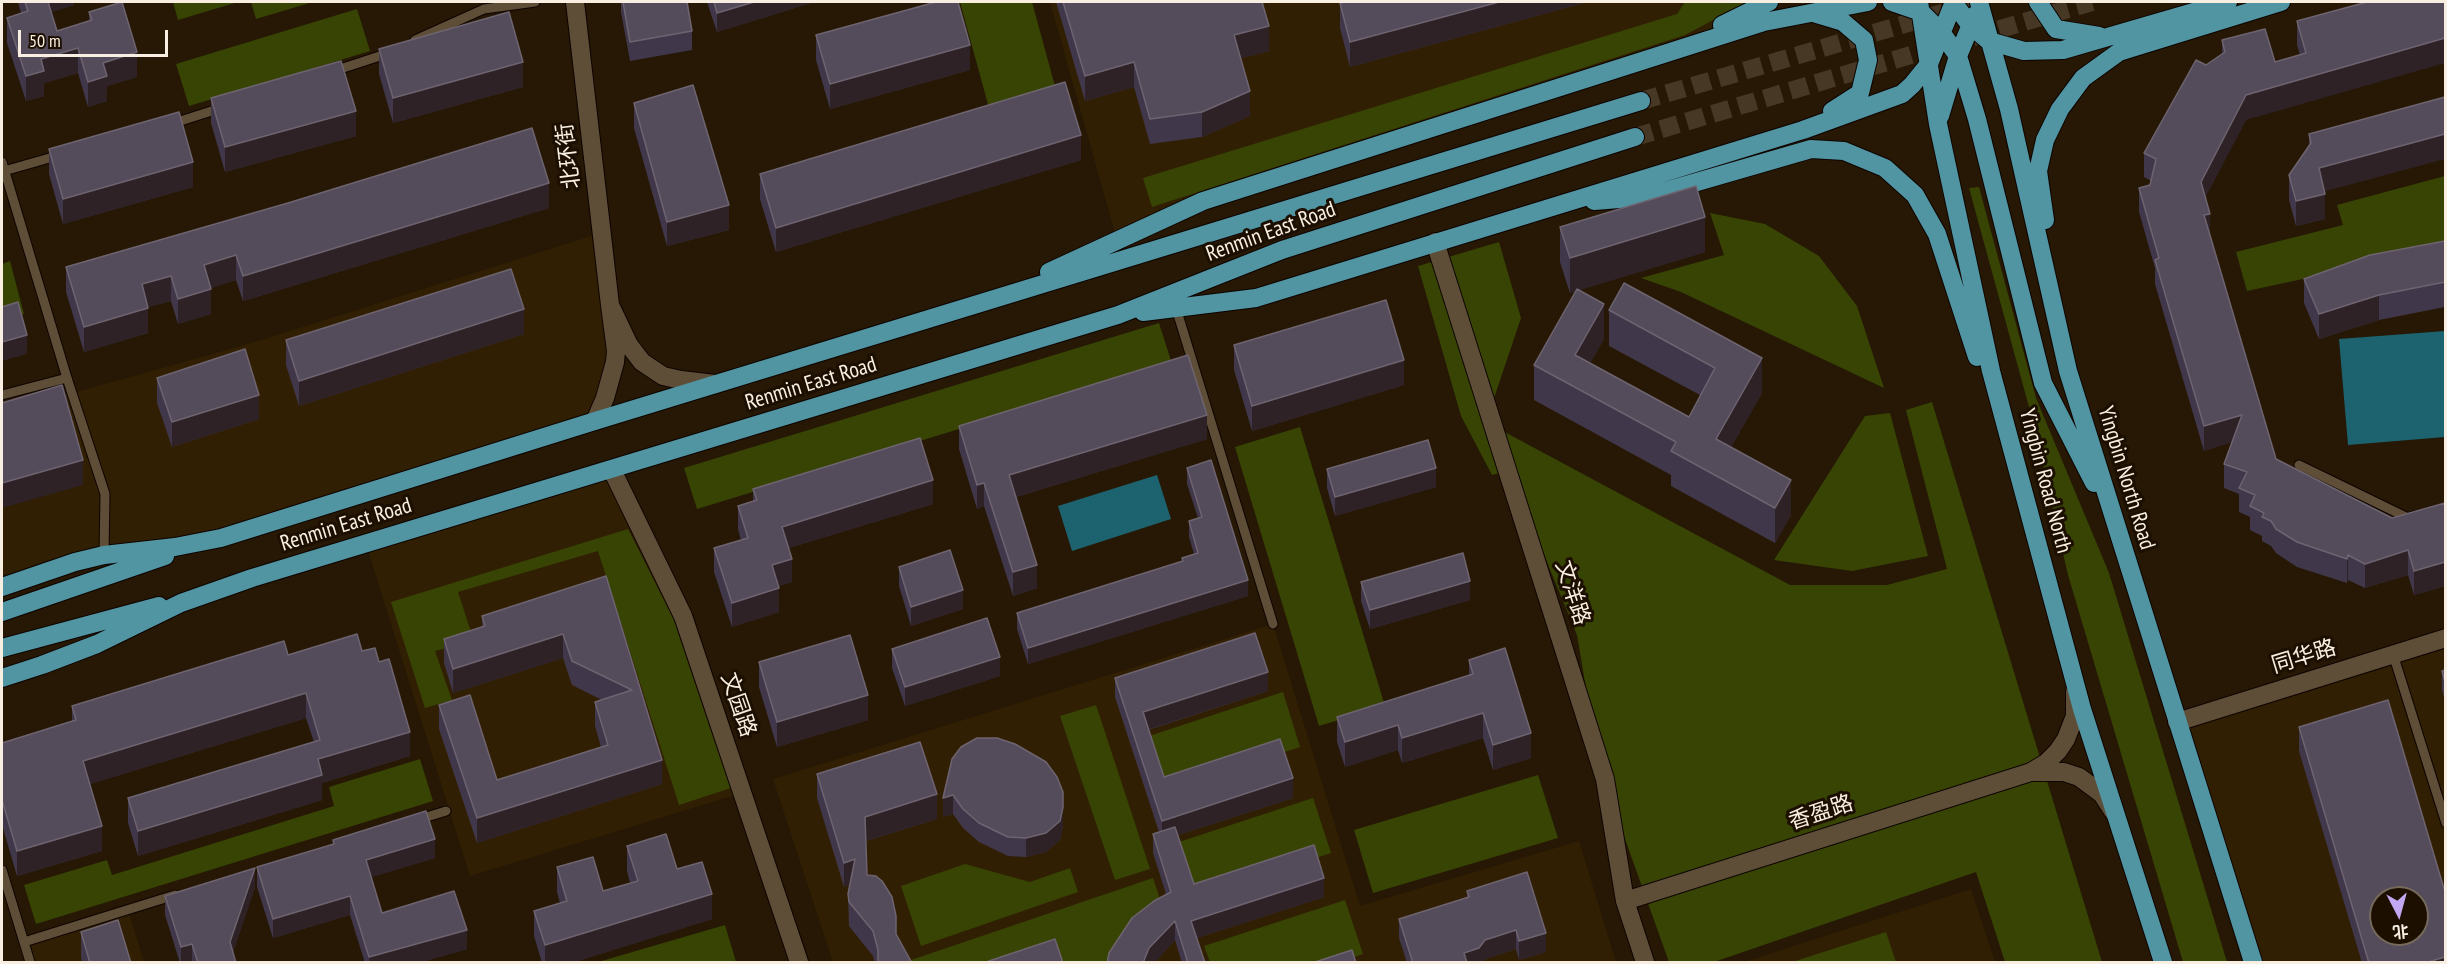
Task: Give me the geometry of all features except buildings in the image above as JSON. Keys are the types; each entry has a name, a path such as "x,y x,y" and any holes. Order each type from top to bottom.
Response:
{"main road":[{"path":"1647,59 1769,2"},
{"path":"991,300 1203,201 1764,22 1868,2"},
{"path":"1892,2 1920,7 1958,56 1977,119 2043,383 2118,530"},
{"path":"1954,2 1970,25 1989,41 2024,51 2063,50 2228,2"},
{"path":"1118,315 1256,297 1803,130 1902,94 1929,64 1954,2"},
{"path":"2038,2 2056,29 2104,37"},
{"path":"2068,370 2038,171 2052,123 2083,78 2119,52 2280,2"},
{"path":"1938,124 1958,56 1980,3"},
{"name":"Yingbin North Road","path":"1980,3 2009,109 2068,370 2253,963"},
{"name":"Yingbin Road North","path":"1920,7 1938,124 1991,371 2074,681 2163,963"},
{"path":"1803,130 1860,93 1868,60 1864,40 1844,22 1808,12"},
{"name":"Renmin East Road","path":"2,587 75,562 104,555 176,547 221,538 715,384 1641,101"},
{"name":"Renmin East Road","path":"2,678 97,644 182,603 214,591 1118,315 1282,250 1635,137"},
{"path":"1560,203 1645,197 1811,149 1844,151 1885,168 1915,195 1937,234 2033,529"},
{"path":"2,612 133,565 221,538"},
{"path":"2,648 214,591"}],"street":[{"name":"北环街","path":"575,2 616,351 605,398 595,421"},
{"name":"文洋路","path":"1435,242 1605,779 1625,901 1645,963"},
{"name":"北环街","path":"610,305 629,345 642,362 663,376 715,384"},
{"name":"文园路","path":"612,470 683,616 799,963"},
{"name":"同华路","path":"2177,722 2445,638"},
{"path":"2031,772 2046,763 2072,728 2076,704 2074,681"},
{"path":"2031,772 2064,771 2079,777 2102,794 2116,814"},
{"name":"香盈路","path":"1625,901 2031,772"}],"lane":[{"path":"324,74 385,55 484,9 535,2"},
{"path":"164,126 236,103"},
{"path":"73,152 3,167 105,494 104,555"},
{"path":"1176,308 1273,624"},
{"path":"2,395 67,378"},
{"path":"2299,465 2408,518 2427,512"},
{"path":"2393,654 2445,823"},
{"path":"402,825 447,811"},
{"path":"2,870 30,963"},
{"path":"24,942 181,893"}],"shaded area":[{"path":"1050,2 1769,2 1647,59 1117,240"},
{"path":"601,233 612,365 595,420 221,538 2,586 2,413 255,342"},
{"path":"612,471 683,617 742,793 470,876 366,544"},
{"path":"1273,624 1360,906 1579,841 1616,962 833,962 773,779"},
{"path":"2445,638 2445,962 2253,962 2178,722"},
{"path":"1971,889 1995,962 1744,962"},
{"path":"128,910 144,962 30,962 24,942"}],"green space":[{"path":"173,2 238,2 178,20"},
{"path":"251,2 313,2 256,19"},
{"path":"960,2 1032,2 1056,90 989,108"},
{"path":"1685,2 1747,2 1685,35 1152,207 1143,178 1677,14"},
{"path":"357,9 370,51 189,106 176,64"},
{"path":"2445,176 2445,255 2372,264 2247,291 2236,252 2343,225 2337,205"},
{"path":"1979,187 2036,398 2109,573 2227,962 2183,962 2068,575 2032,418 1969,188"},
{"path":"1710,213 1765,224 1819,256 1857,306 1884,388 1681,292 1641,278 1724,255"},
{"path":"1499,242 1521,318 1486,422 1790,585 1887,585 1947,569 1906,410 1932,402 2102,962 2005,962 1976,872 1714,962 1669,962 1620,825 1582,701 1586,688 1577,635 1509,470 1492,475 1461,416 1418,266"},
{"path":"10,261 24,314 2,320 2,264"},
{"path":"1159,323 1172,364 697,509 684,468"},
{"path":"1890,413 1928,556 1852,571 1774,560 1865,416"},
{"path":"1300,427 1385,706 1319,726 1235,447"},
{"path":"628,529 675,622 731,788 679,805 598,551 458,592 474,641 435,651 452,700 425,708 391,602"},
{"path":"1283,692 1300,747 1166,791 1149,736"},
{"path":"1096,705 1150,869 1115,880 1060,716"},
{"path":"420,759 433,801 36,924 24,885 107,860 112,875 334,806 329,787"},
{"path":"1538,775 1558,838 1373,893 1354,830"},
{"path":"1313,798 1331,853 1197,896 1179,842"},
{"path":"965,864 1030,882 1070,868 1078,892 921,946 901,886"},
{"path":"1153,878 1163,908 1108,962 911,962 911,960"},
{"path":"1345,900 1363,954 1339,962 1210,962 1204,946"},
{"path":"725,925 736,962 598,962"},
{"path":"1886,932 1896,962 1792,962"}],"water":[{"path":"2445,331 2445,437 2348,445 2339,339"},
{"path":"1157,475 1171,519 1072,551 1058,506"}],"tunnel":[{"path":"1641,101 1980,2"},
{"path":"1973,37 2092,2"},
{"path":"1635,137 1941,46"}]}
